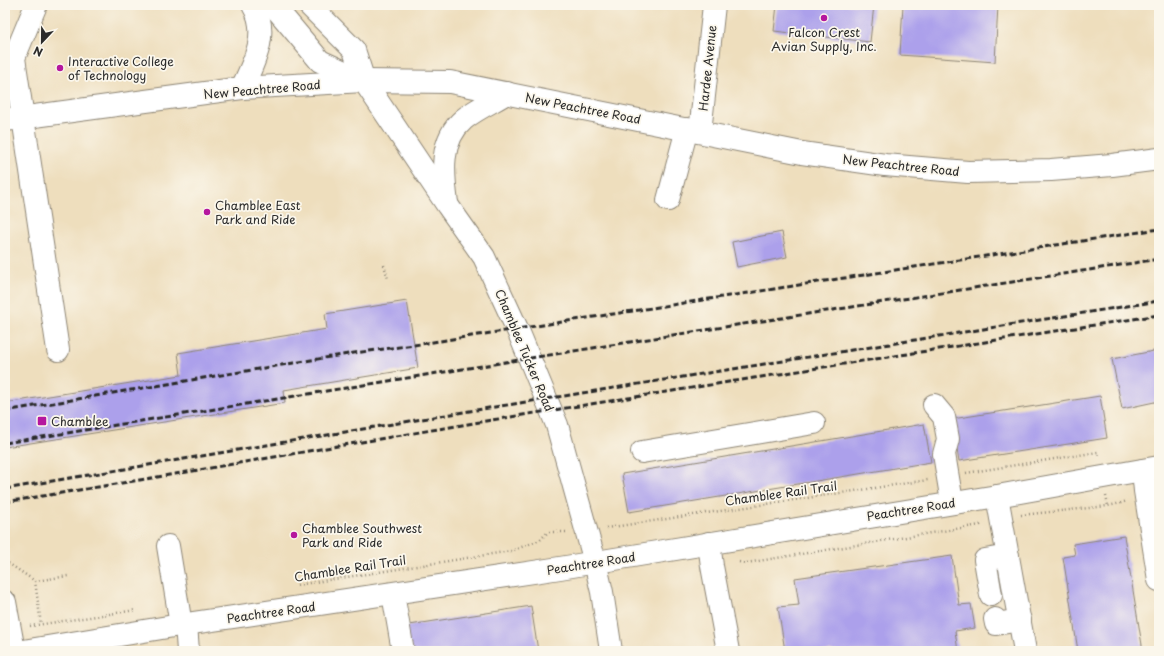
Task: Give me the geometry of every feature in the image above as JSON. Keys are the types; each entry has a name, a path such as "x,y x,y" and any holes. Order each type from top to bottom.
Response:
{"street":[{"path":"36,5 14,58 14,119 34,183 58,350"},
{"path":"242,88 256,59 259,48 261,30 258,15 253,5"},
{"path":"272,5 320,60 364,81"},
{"name":"Chamblee Tucker Road","path":"309,5 354,50 364,81 484,257 519,333 557,425 596,562 611,651"},
{"name":"Hardee Avenue","path":"668,200 694,130 714,5"},
{"name":"New Peachtree Road","path":"14,119 242,88 364,81 450,82 802,153 885,165 968,172 1051,170 1112,165 1159,159"},
{"path":"448,206 444,181 445,150 451,133 464,119 507,93"},
{"path":"642,452 814,423"},
{"path":"944,454 952,502"},
{"path":"1151,469 1145,491 1159,580"},
{"name":"Peachtree Road","path":"23,651 596,562 1151,469"},
{"path":"997,496 1025,651"},
{"path":"709,543 728,651"},
{"path":"168,546 188,651"},
{"path":"991,594 985,560 1008,556"},
{"path":"393,594 403,651"},
{"path":"5,602 14,651"},
{"path":"995,618 996,624 1020,620"}],"path":[{"path":"384,265 388,279"},
{"path":"962,473 1098,452"},
{"name":"Chamblee Rail Trail","path":"631,524 935,479"},
{"path":"1022,515 1108,506"},
{"path":"739,562 746,563 980,525 986,519"},
{"name":"Chamblee Rail Trail","path":"291,586 511,551 540,540 548,532"},
{"path":"5,560 34,581 68,576"},
{"path":"34,581 41,624"},
{"path":"28,626 142,609"}],"building":[{"name":"Falcon Crest Avian Supply, Inc.","path":"777,5 874,5 870,42 774,31"},
{"path":"903,5 998,5 995,62 900,55"},
{"path":"782,232 787,257 737,267 732,242"},
{"path":"407,301 418,368 284,390 285,403 5,447 5,403 181,375 178,353 327,329 325,314"},
{"path":"1159,350 1159,401 1122,409 1112,359"},
{"path":"1100,396 1107,438 959,461 952,419"},
{"path":"924,424 931,462 629,512 622,474"},
{"path":"1124,536 1143,651 1078,651 1063,557 1075,555 1073,544"},
{"path":"952,556 959,605 971,604 975,628 955,631 958,651 785,651 778,607 799,605 795,578"},
{"path":"531,606 538,651 407,651 403,626"}],"railway":[{"path":"5,411 354,353 414,345 1159,229"},
{"path":"5,443 673,335 1159,259"},
{"path":"5,489 476,410 1159,301"},
{"path":"5,502 565,408 1159,315"}],"place":[{"name":"Falcon Crest Avian Supply, Inc.","path":"824,18"},
{"name":"Interactive College of Technology","path":"60,68"},
{"name":"Chamblee East Park and Ride","path":"207,212"},
{"name":"Chamblee","path":"42,421"},
{"name":"Chamblee Southwest Park and Ride","path":"294,535"}]}
